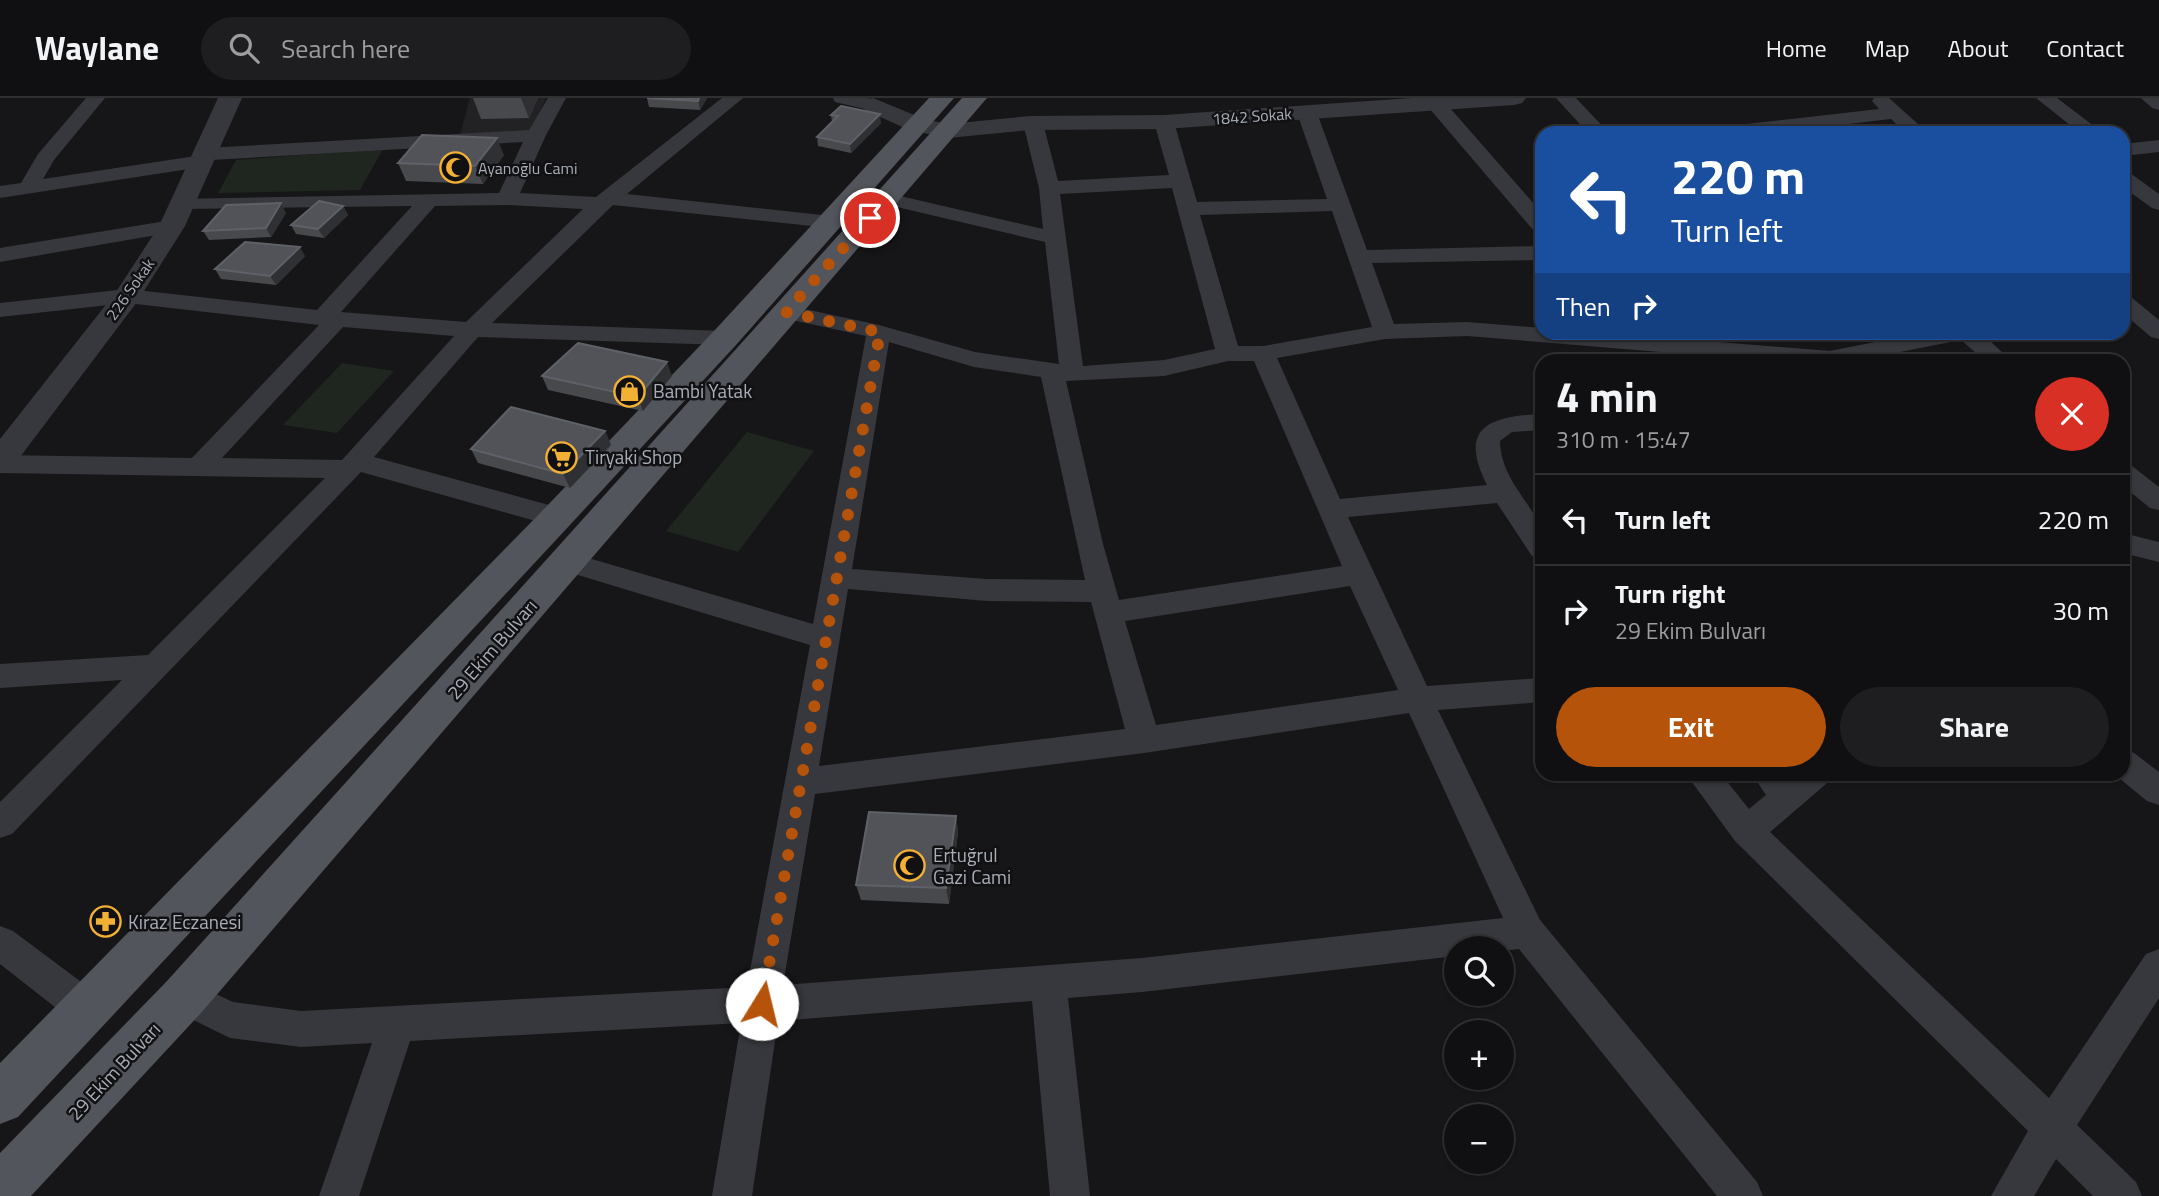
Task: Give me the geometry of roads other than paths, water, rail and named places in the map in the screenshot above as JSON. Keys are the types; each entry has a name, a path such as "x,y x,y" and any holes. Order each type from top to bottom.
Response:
{"main road":[{"name":"29 Ekim Bulvarı","path":"0,1191 184,997 887,199 947,111"},
{"path":"0,1099 557,517 831,222 947,111"}],"street":[{"path":"29,186 45,158 96,98"},
{"name":"226 Sokak","path":"0,462 128,296 178,215 230,98"},
{"path":"507,199 536,135 557,98"},
{"path":"0,824 352,465 472,330 604,201 734,98"},
{"path":"842,98 873,105 947,111"},
{"name":"1842 Sokak","path":"947,111 1032,123 1164,122 1307,113 1331,104 1436,104 1514,98"},
{"path":"1565,98 1592,126"},
{"path":"1877,98 1910,126"},
{"path":"2045,98 2083,126"},
{"path":"2150,98 2159,104"},
{"path":"1436,104 1535,218"},
{"path":"1307,113 1385,332"},
{"path":"1781,126 1895,113"},
{"path":"1164,122 1228,354"},
{"path":"1032,123 1049,188 1062,373 1089,544 1144,740"},
{"path":"0,192 203,158 536,135"},
{"path":"2130,149 2159,146"},
{"path":"1049,188 1180,181"},
{"path":"2130,182 2159,204"},
{"path":"0,255 178,215 427,202 507,199 604,201 831,222"},
{"path":"887,199 1054,238"},
{"path":"199,467 330,319 427,202"},
{"path":"1188,209 1340,205"},
{"path":"1358,257 1535,253"},
{"path":"0,310 128,296 330,319 472,330 725,338"},
{"path":"2130,307 2159,306"},
{"path":"2130,310 2159,332"},
{"path":"786,312 880,332 974,359 1062,373 1164,368 1228,354 1263,353 1385,332 1467,329 1535,339"},
{"path":"732,1196 762,1004 880,332"},
{"path":"1543,340 1612,350 1632,340"},
{"path":"1663,340 1780,354"},
{"path":"1810,340 1824,354"},
{"path":"1859,354 1926,340"},
{"path":"1974,340 1991,354"},
{"path":"1263,353 1359,573 1527,932 1742,1196"},
{"path":"1535,423 1504,426 1492,432 1486,442 1486,454 1504,493 1535,539"},
{"path":"0,462 199,467 352,465 557,517"},
{"path":"2130,478 2159,501"},
{"path":"1331,509 1504,493"},
{"path":"2130,545 2159,552"},
{"path":"568,562 826,639"},
{"path":"836,578 1105,602 1359,573"},
{"path":"0,676 153,666"},
{"path":"801,782 1144,740 1418,699 1535,691"},
{"path":"2130,768 2159,791"},
{"path":"1708,781 1747,831 2051,1130 2122,1196"},
{"path":"1747,831 1777,786"},
{"path":"184,997 230,1020 301,1030 762,1004 1142,975 1527,932"},
{"path":"0,943 88,1009"},
{"path":"2011,1196 2159,966"},
{"path":"1048,982 1070,1196"},
{"path":"339,1196 397,1024"}],"place":[{"name":"Ayanoğlu Cami","path":"455,168"},
{"name":"Bambi Yatak","path":"630,391"},
{"name":"Tiryaki Shop","path":"562,457"},
{"name":"Ertuğrul Gazi Cami","path":"910,866"},
{"name":"Kiraz Eczanesi","path":"105,922"}]}
